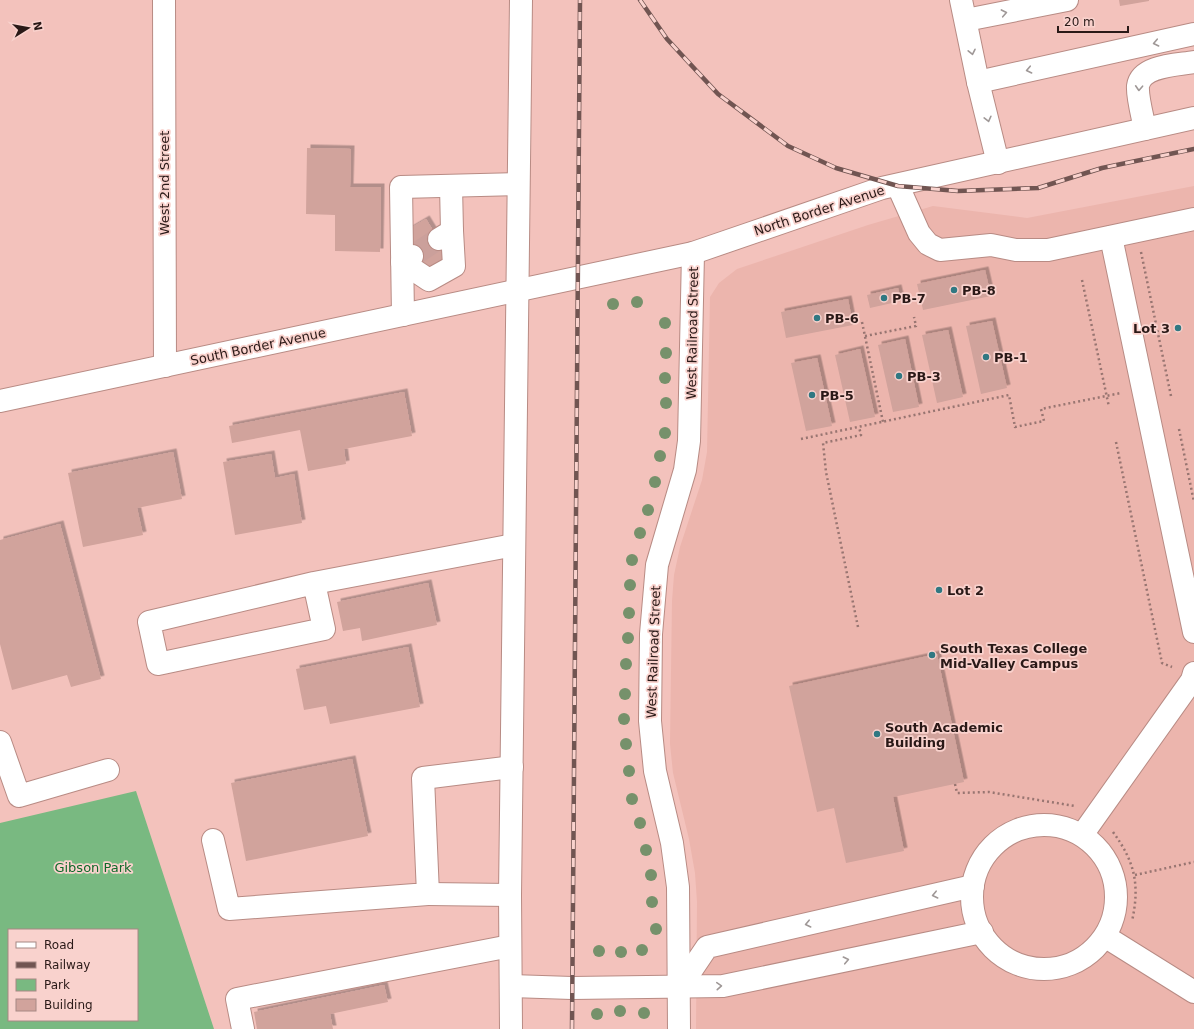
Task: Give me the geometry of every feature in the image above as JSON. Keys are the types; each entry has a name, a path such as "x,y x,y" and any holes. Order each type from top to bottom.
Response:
{"street":[{"name":"West 2nd Street","path":"164,0 164,366"},
{"path":"511,1029 510,895 517,184 521,0"},
{"path":"998,163 978,82 964,10 1067,0"},
{"path":"978,82 1194,34"},
{"path":"1145,130 1138,87 1141,77 1151,71 1194,62"},
{"name":"North Border Avenue","path":"516,290 693,253 882,188 898,186 1194,118"},
{"path":"403,315 410,257 401,187 517,184"},
{"path":"410,257 429,280 454,266 445,235 451,186"},
{"path":"898,186 919,233 928,244 940,250 991,245 1016,250 1048,250 1194,219"},
{"path":"1111,237 1194,632"},
{"name":"West Railroad Street","path":"679,1029 680,987 677,872 655,771 650,721 651,634 657,565 685,470 689,441 693,253"},
{"name":"South Border Avenue","path":"0,401 516,290"},
{"path":"314,583 324,629 158,664 149,622 314,583 514,545"},
{"path":"1082,835 1192,680 1194,673"},
{"path":"0,742 20,796 108,770"},
{"path":"428,894 422,778 512,767"},
{"path":"1040,825 1065,828 1082,835 1100,852 1113,874 1116,899 1113,917 1106,937 1085,957 1064,967 1039,970 1015,964 999,954 982,932 973,911 973,886 978,868 992,847 1013,832 1040,825"},
{"path":"213,840 229,909 428,894 510,895"},
{"path":"680,987 707,947 973,886"},
{"path":"511,986 572,988 723,986 982,932"},
{"path":"1106,937 1194,992"},
{"path":"243,1029 237,999 510,946"}],"path":[{"path":"1140,248 1171,396"},
{"path":"1082,280 1109,407"},
{"path":"865,336 916,326 914,317"},
{"path":"862,322 883,422"},
{"path":"801,439 1009,395 1015,427 1044,421 1041,409 1121,392"},
{"path":"858,627 827,478 823,443 861,435 859,427"},
{"path":"1179,428 1194,502"},
{"path":"1116,442 1162,663 1172,667"},
{"path":"955,784 957,793 989,792 1081,807"},
{"path":"1109,827 1124,848 1135,875 1137,891 1132,921"},
{"path":"1135,875 1194,862"}],"shaded area":[{"name":"South Texas College Mid-Valley Campus","path":"1194,186 1194,1029 696,1029 697,902 695,873 689,839 673,773 670,744 672,601 674,575 680,547 702,480 707,452 710,297 719,283 737,269 868,225 933,206 1027,218"}],"green space":[{"name":"Gibson Park","path":"136,791 214,1029 0,1029 0,823"}],"building":[{"path":"1119,0 1149,0 1149,1 1120,6"},
{"path":"307,148 351,149 350,187 381,187 380,252 335,251 335,215 306,214"},
{"path":"426,219 451,260 430,274 404,232"},
{"name":"PB-8","path":"985,270 991,296 923,310 917,284"},
{"name":"PB-7","path":"898,288 901,301 870,308 867,295"},
{"name":"PB-6","path":"848,299 853,325 786,338 781,312"},
{"name":"PB-1","path":"992,321 1007,388 981,394 966,326"},
{"path":"948,330 963,397 937,403 922,335"},
{"name":"PB-3","path":"905,339 919,407 893,412 878,345"},
{"path":"860,349 875,417 850,422 835,355"},
{"name":"PB-5","path":"817,358 832,426 806,431 791,363"},
{"path":"404,392 412,436 344,449 346,464 308,471 300,430 232,443 229,426"},
{"path":"173,452 182,499 137,508 143,535 83,547 68,473"},
{"path":"271,454 275,478 294,474 302,523 235,535 223,462"},
{"path":"60,524 101,679 71,687 67,675 12,690 0,644 0,540"},
{"path":"428,583 437,625 362,641 360,628 343,631 337,602"},
{"path":"408,647 420,707 330,724 326,706 304,710 296,669"},
{"name":"South Academic Building","path":"937,654 964,782 893,797 904,851 846,863 834,808 817,812 789,686"},
{"path":"352,759 368,836 246,861 231,783"},
{"path":"384,985 388,1002 330,1014 333,1029 257,1029 254,1012"}],"tunnel":[{"path":"417,253 438,239"}],"railway":[{"path":"572,1029 580,0"},
{"path":"640,0 667,39 718,94 788,146 836,168 898,186 958,191 1038,188 1102,168 1194,149"}],"place":[{"name":"PB-8","path":"954,290"},
{"name":"PB-7","path":"884,298"},
{"name":"PB-6","path":"817,318"},
{"name":"Lot 3","path":"1178,328"},
{"name":"PB-1","path":"986,357"},
{"name":"PB-3","path":"899,376"},
{"name":"PB-5","path":"812,395"},
{"name":"Lot 2","path":"939,590"},
{"name":"South Texas College Mid-Valley Campus","path":"932,655"},
{"name":"South Academic Building","path":"877,734"}]}
